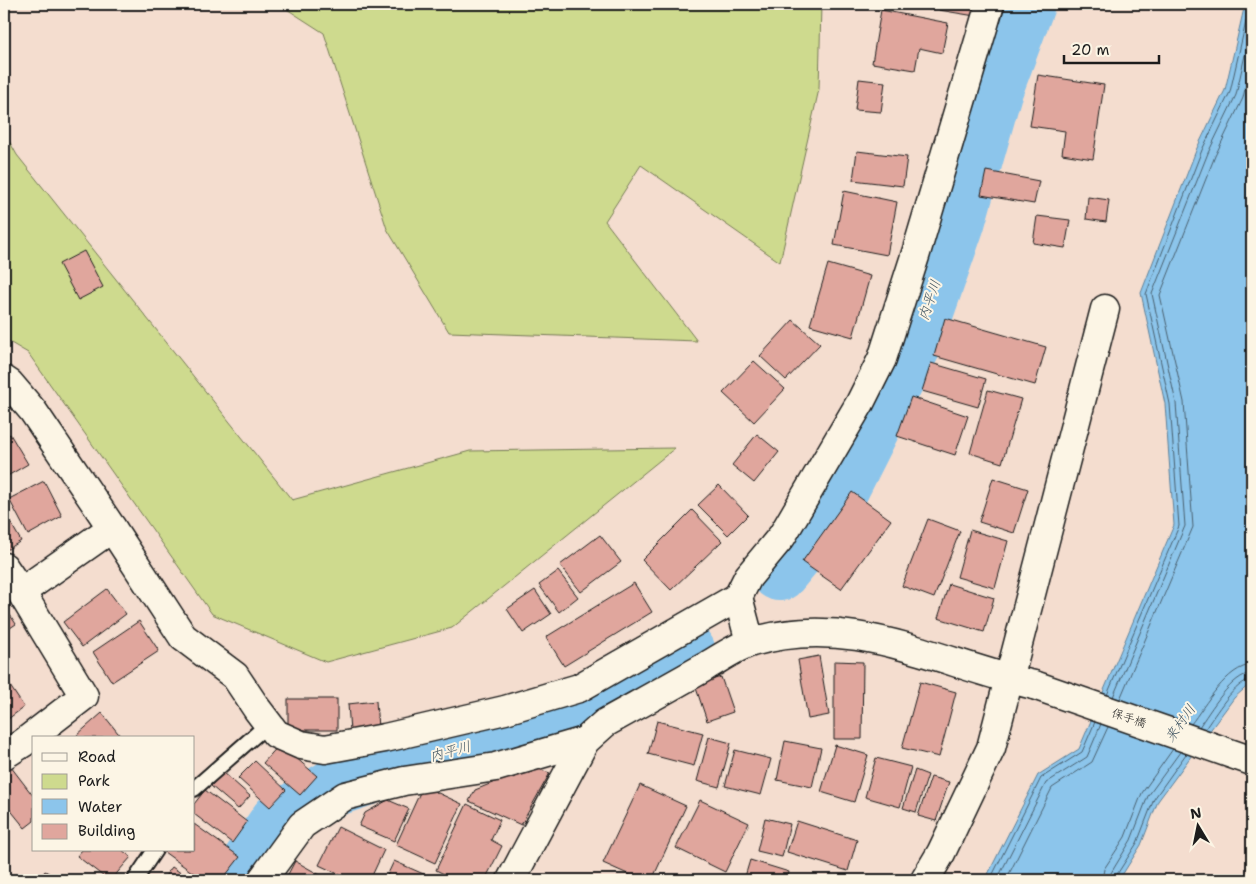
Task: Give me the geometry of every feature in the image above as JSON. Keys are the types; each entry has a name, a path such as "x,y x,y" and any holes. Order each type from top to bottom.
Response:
{"street":[{"path":"4,380 10,384 33,411 183,638 235,676 276,734 300,745 325,749 385,738 506,710 579,688 738,598 748,578 782,536 860,403 882,359 919,244 990,4"},
{"path":"925,880 941,853 992,748 1021,682 1104,309"},
{"path":"21,592 112,528"},
{"path":"4,567 84,696 32,736"},
{"path":"738,598 750,642"},
{"name":"保手橋","path":"585,741 606,723 750,642 779,636 817,632 846,633 888,641 1021,682 1252,761"},
{"path":"4,755 32,736"},
{"path":"262,880 302,825 346,796 404,781 496,767 585,741"},
{"path":"511,880 585,741"}],"lane":[{"path":"195,787 268,724"},
{"path":"135,880 153,852"}],"green space":[{"path":"279,4 821,4 819,89 780,262 641,165 605,221 697,341 449,332 387,229 324,33"},
{"path":"4,132 17,155 292,500 470,451 675,448 452,628 326,662 212,614 28,353 4,339"}],"water":[{"path":"1015,4 1041,4 1003,74 964,179 949,175 981,94 1001,55"},
{"name":"来村川","path":"1245,4 1252,4 1252,682 1234,698 1158,801 1141,845 1119,880 985,880 1038,775 1079,749 1174,525 1165,404 1141,293 1197,148 1225,90"}],"building":[{"path":"896,4 932,4 931,10"},
{"path":"940,4 977,4 975,16 939,10"},
{"path":"881,10 948,23 942,53 919,48 915,70 872,63"},
{"path":"1038,75 1104,85 1093,159 1062,154 1065,131 1030,126"},
{"path":"859,79 885,82 881,112 855,110"},
{"path":"857,151 907,157 903,186 853,180"},
{"path":"986,171 1039,181 1034,204 981,195"},
{"path":"844,191 897,202 887,255 834,245"},
{"path":"1088,197 1109,200 1106,222 1086,219"},
{"path":"1037,216 1070,220 1065,248 1033,243"},
{"path":"84,251 103,287 78,300 59,264"},
{"path":"828,264 870,276 853,337 810,325"},
{"path":"945,318 1046,347 1035,385 934,356"},
{"path":"793,320 820,344 786,380 760,356"},
{"path":"754,361 785,389 754,422 723,393"},
{"path":"931,363 986,379 978,407 922,391"},
{"path":"988,390 1021,399 1002,463 970,453"},
{"path":"911,397 968,416 955,455 897,436"},
{"path":"10,434 28,464 4,478 4,438"},
{"path":"757,434 779,452 754,483 732,465"},
{"path":"993,478 1028,489 1014,533 979,522"},
{"path":"44,481 62,516 28,535 9,499"},
{"path":"719,485 748,515 728,535 698,505"},
{"path":"852,492 891,520 841,589 802,562"},
{"path":"692,510 722,541 671,590 642,560"},
{"path":"4,511 21,541 5,551 4,548"},
{"path":"928,519 960,531 934,598 902,586"},
{"path":"970,530 1008,541 995,588 957,577"},
{"path":"600,535 621,562 581,592 560,565"},
{"path":"558,571 578,597 559,612 539,585"},
{"path":"634,583 652,612 564,666 546,637"},
{"path":"949,584 994,598 984,632 938,618"},
{"path":"107,589 126,614 82,647 63,622"},
{"path":"535,590 551,614 523,633 507,609"},
{"path":"4,606 16,624 4,632"},
{"path":"139,621 159,651 112,682 93,652"},
{"path":"819,656 829,715 808,719 798,660"},
{"path":"834,661 863,662 862,739 834,739"},
{"path":"4,677 24,707 4,722"},
{"path":"721,677 733,712 707,721 695,685"},
{"path":"920,682 956,692 939,757 902,748"},
{"path":"288,699 337,699 337,730 288,730"},
{"path":"376,701 378,728 350,731 348,704"},
{"path":"102,713 120,736 78,736"},
{"path":"657,721 703,733 694,766 648,754"},
{"path":"709,737 731,743 719,787 697,781"},
{"path":"785,741 821,748 812,787 777,780"},
{"path":"280,744 317,776 300,795 263,763"},
{"path":"835,745 868,755 854,802 821,792"},
{"path":"735,750 771,759 761,795 725,786"},
{"path":"876,758 911,767 900,807 865,797"},
{"path":"255,761 286,790 270,807 238,778"},
{"path":"11,767 32,794 32,823 25,828 4,802 4,772"},
{"path":"532,767 550,773 521,825 469,801 475,790"},
{"path":"915,770 928,775 916,812 903,808"},
{"path":"223,772 250,796 238,809 211,786"},
{"path":"931,777 949,782 936,821 918,816"},
{"path":"640,785 686,806 652,880 641,880 603,863"},
{"path":"423,786 462,804 435,863 396,845"},
{"path":"205,790 247,822 232,843 195,815 195,803"},
{"path":"388,800 409,809 394,841 359,826 365,813"},
{"path":"700,800 749,823 725,872 676,848"},
{"path":"467,804 500,820 491,840 502,846 485,880 456,880 436,870"},
{"path":"765,818 790,824 782,857 757,851"},
{"path":"797,821 857,840 848,871 787,852"},
{"path":"195,825 240,857 222,880 203,880 164,852 195,852"},
{"path":"338,827 384,850 370,880 351,880 319,865"},
{"path":"80,852 125,852 131,857 111,880 108,880 77,856"},
{"path":"750,860 789,872 787,880 744,880"},
{"path":"295,861 329,880 285,880"},
{"path":"394,861 437,880 385,880"},
{"path":"172,867 191,880 162,880"},
{"path":"45,871 61,880 39,880"}],"waterway":[{"name":"内平川","path":"779,572 828,513 915,340 956,223 993,92 1026,4"},
{"name":"内平川","path":"239,880 279,821 333,788 398,766 528,730 687,652"}]}
